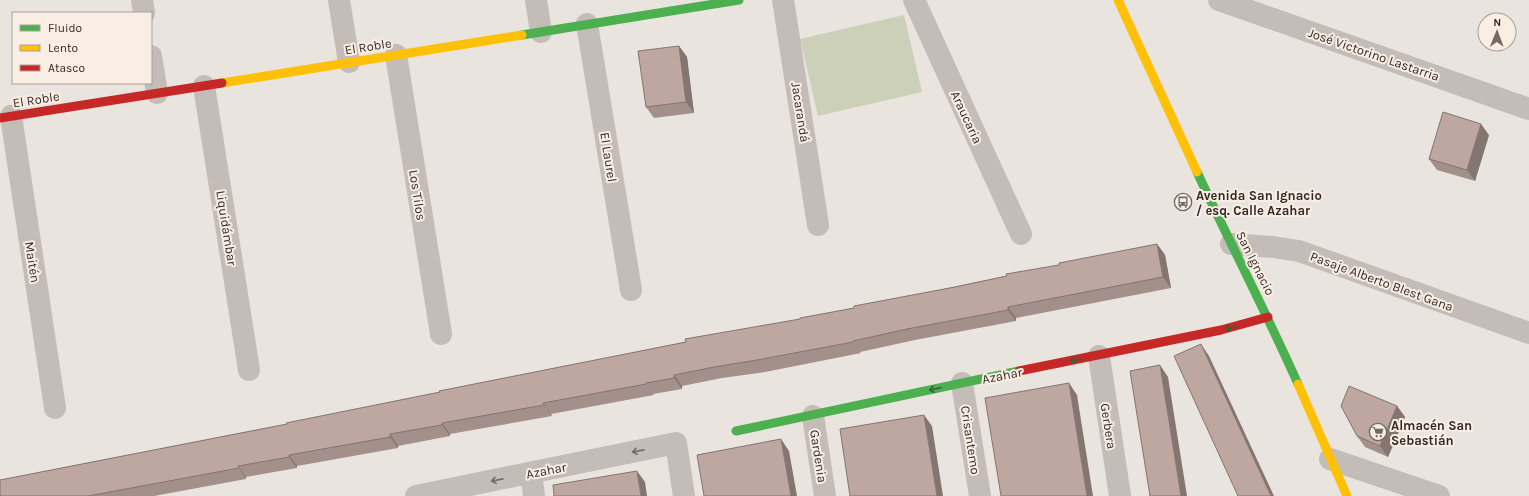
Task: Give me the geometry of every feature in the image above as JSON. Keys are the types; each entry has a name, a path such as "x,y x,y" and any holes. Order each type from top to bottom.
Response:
{"street":[{"path":"142,0 144,12"},
{"path":"339,0 349,62"},
{"path":"536,0 541,32"},
{"name":"El Roble","path":"5,117 737,0"},
{"name":"Jacarandá","path":"783,0 818,225"},
{"name":"Araucaria","path":"914,0 1021,234"},
{"name":"San Ignacio","path":"1118,0 1231,244 1268,317 1347,496"},
{"name":"José Victorino Lastarria","path":"1219,0 1529,109"},
{"name":"El Laurel","path":"587,24 631,290"},
{"name":"Los Tilos","path":"396,55 441,334"},
{"path":"152,62 157,93"},
{"name":"Liquidámbar","path":"204,86 250,370"},
{"name":"Maitén","path":"5,117 55,408"},
{"name":"Pasaje Alberto Blest Gana","path":"1231,244 1273,247 1299,251 1529,333"},
{"name":"Azahar","path":"736,432 962,383 1220,330 1268,317"},
{"name":"Gerbera","path":"1098,356 1120,496"},
{"name":"Crisantemo","path":"962,383 980,496"},
{"name":"Gardenia","path":"813,416 825,496"},
{"name":"Azahar","path":"416,496 676,443 684,496"},
{"path":"1330,459 1439,496"},
{"path":"531,473 534,496"}],"green space":[{"path":"904,15 922,92 818,116 800,39"}],"building":[{"path":"679,46 686,102 646,107 638,51"},
{"path":"1443,112 1481,124 1467,170 1429,159"},
{"path":"1157,244 1163,277 1008,307 1008,310 907,329 853,342 674,375 674,378 646,384 543,403 544,405 442,423 442,425 390,434 390,437 289,455 289,457 238,466 239,468 88,496 0,496 0,480 287,424 286,423 440,392 439,391 686,342 685,339 800,319 854,308 854,306 1007,276 1006,274 1059,265 1059,263"},
{"path":"1201,344 1271,496 1238,496 1174,356"},
{"path":"1160,365 1181,496 1150,496 1130,371"},
{"path":"1069,383 1087,496 1001,496 985,398"},
{"name":"Almacén San Sebastián","path":"1349,386 1397,406 1380,446 1357,436 1341,406"},
{"path":"924,415 937,496 850,496 840,429"},
{"path":"781,439 791,496 704,496 697,455"},
{"path":"637,471 641,496 554,496 553,485"}],"traffic: fast":[{"path":"522,35 739,0"},
{"path":"1197,172 1298,384"},
{"path":"736,431 1019,371"}],"traffic: slow":[{"path":"1118,0 1197,172"},
{"path":"222,83 522,35"},
{"path":"1298,384 1347,496"}],"traffic: jam":[{"path":"0,118 222,83"},
{"path":"1019,371 1221,330 1268,317"}],"place":[{"name":"Avenida San Ignacio / esq. Calle Azahar","path":"1183,202"},
{"name":"Almacén San Sebastián","path":"1378,432"}]}
